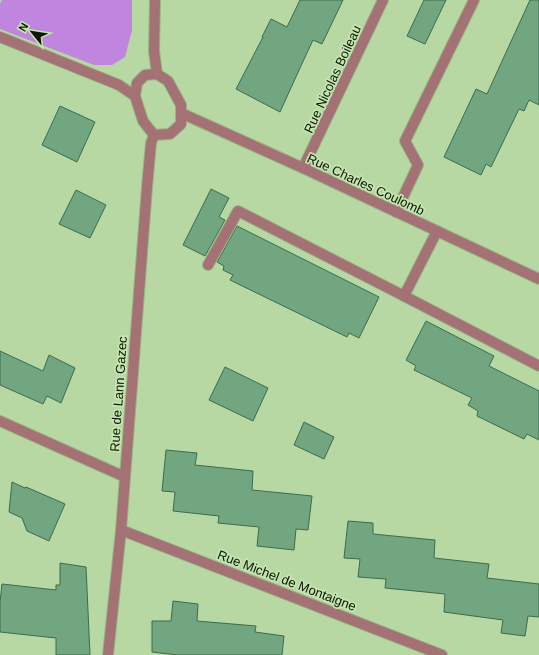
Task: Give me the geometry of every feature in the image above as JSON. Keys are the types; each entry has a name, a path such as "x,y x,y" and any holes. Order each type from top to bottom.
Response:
{"street":[{"path":"155,0 154,51 157,74"},
{"name":"Rue Nicolas Boileau","path":"304,168 383,0"},
{"path":"396,212 418,165 405,141 474,0"},
{"path":"0,37 119,85 135,96"},
{"path":"157,74 168,81 181,104 181,124 170,134 154,135 143,121 135,96 138,83 145,75 157,74"},
{"name":"Rue Charles Coulomb","path":"181,113 304,168 539,279"},
{"name":"Rue de Lann Gazec","path":"108,655 121,530 147,187 151,143 154,135"},
{"path":"208,265 238,211 539,366"},
{"path":"404,296 437,231"},
{"path":"0,421 125,477"},
{"name":"Rue Michel de Montaigne","path":"121,530 442,655"}],"shaded area":[{"path":"2,0 132,0 132,30 125,57 112,65 94,65 0,29 0,4"}],"building":[{"path":"300,0 343,0 322,44 313,40 280,112 236,89 271,19 287,27"},
{"path":"424,0 446,0 425,44 407,36"},
{"path":"530,0 539,0 539,105 529,100 524,111 519,109 491,167 486,164 481,175 444,157 476,89 487,94"},
{"path":"60,106 95,122 77,162 42,145"},
{"path":"211,189 229,198 219,217 225,220 205,256 183,245"},
{"path":"76,190 106,205 90,238 59,224"},
{"path":"237,226 379,297 359,338 349,333 347,337 230,280 233,275 223,270 224,266 217,262"},
{"path":"426,321 494,356 489,366 539,391 539,440 527,434 524,439 477,416 478,411 468,405 472,398 414,370 416,366 406,360"},
{"path":"0,351 43,371 49,355 75,368 61,403 47,396 43,404 0,385"},
{"path":"225,367 268,388 253,421 209,400"},
{"path":"304,422 334,437 324,459 294,445"},
{"path":"166,450 197,453 195,465 253,471 252,490 312,496 308,530 296,529 294,550 257,546 259,527 218,523 219,516 173,511 175,492 162,491"},
{"path":"12,482 65,504 49,541 27,531 22,518 9,512"},
{"path":"348,521 373,523 373,534 435,540 434,558 489,564 487,578 539,584 539,617 528,616 525,636 501,633 503,620 444,612 445,594 385,588 386,579 358,577 360,559 344,558"},
{"path":"60,563 86,567 90,655 56,655 56,638 0,632 0,602 2,584 56,590 56,585 60,585"},
{"path":"173,601 198,604 197,621 256,626 255,632 284,636 282,655 178,655 152,652 152,621 171,621"}]}
